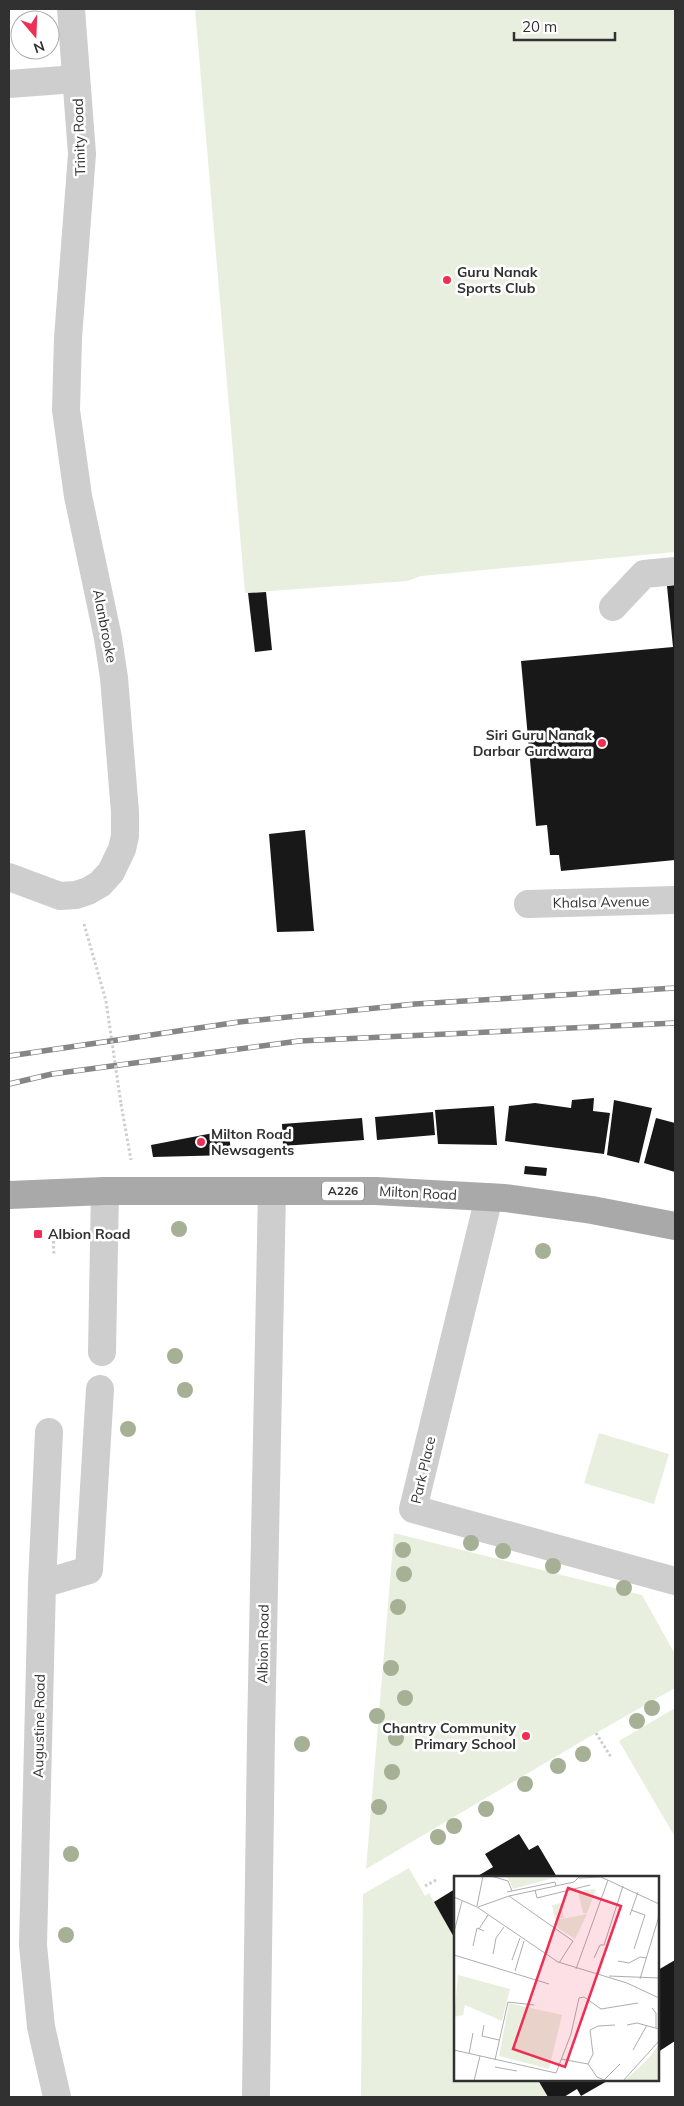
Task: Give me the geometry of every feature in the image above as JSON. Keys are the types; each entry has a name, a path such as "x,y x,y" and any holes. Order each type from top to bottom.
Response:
{"main road":[{"name":"Milton Road","path":"9,1195 105,1191 376,1191 489,1197 592,1210 675,1226"}],"street":[{"name":"Trinity Road","path":"71,9 82,154 73,265"},
{"path":"9,84 76,79"},
{"name":"Alanbrooke","path":"73,265 67,367 68,422 78,496 108,638 114,678 126,824 122,849 106,879 92,889 76,895"},
{"path":"612,607 644,574 675,571"},
{"path":"9,877 60,896 76,895"},
{"name":"Khalsa Avenue","path":"528,904 675,900"},
{"path":"102,1352 105,1191"},
{"name":"Albion Road","path":"256,2097 272,1191"},
{"name":"Park Place","path":"489,1197 413,1509 675,1580"},
{"path":"42,1584 89,1570 100,1389"},
{"name":"Augustine Road","path":"48,1432 42,1584 33,1945 41,2027 57,2097"}],"path":[{"path":"76,895 106,1001 132,1164"},
{"path":"53,1231 54,1256"},
{"path":"596,1733 610,1757"},
{"path":"425,1886 436,1880"}],"green space":[{"name":"Guru Nanak Sports Club","path":"195,9 675,9 675,552 421,576 407,581 245,593"},
{"path":"599,1433 669,1454 654,1504 584,1483"},
{"path":"394,1533 642,1595 675,1654 675,1688 366,1869"},
{"path":"675,1708 675,1837 619,1741"},
{"path":"409,1868 425,1896 429,1893 454,1937 454,2081 539,2081 548,2097 361,2097 363,1894"}],"building":[{"name":"Siri Guru Nanak Darbar Gurdwara","path":"675,585 675,860 561,871 559,855 550,855 547,825 536,826 521,661 673,647 667,586"},
{"path":"266,592 272,650 255,652 248,593"},
{"path":"305,830 314,931 277,932 269,834"},
{"path":"594,1098 593,1111 610,1113 604,1154 505,1141 509,1106 535,1103 571,1108 572,1100"},
{"path":"614,1100 652,1108 639,1163 607,1155"},
{"path":"494,1106 497,1145 438,1144 435,1110"},
{"path":"433,1112 435,1135 377,1140 375,1117"},
{"path":"362,1118 364,1140 283,1146 282,1124"},
{"path":"656,1118 675,1123 675,1172 644,1163"},
{"path":"229,1130 231,1155 153,1157 151,1145"},
{"path":"525,1166 547,1168 546,1176 524,1174"},
{"path":"519,1834 529,1850 538,1845 556,1876 478,1876 493,1867 485,1854"},
{"path":"454,1890 454,1937 434,1902"},
{"path":"675,1960 675,2041 659,2051 659,1969"},
{"path":"539,2081 607,2081 581,2096 577,2089 564,2097 548,2097"}],"railway":[{"path":"9,1056 239,1022 415,1004 675,988"},
{"path":"9,1084 52,1074 299,1041 675,1023"}],"place":[{"name":"Guru Nanak Sports Club","path":"447,280"},
{"name":"Siri Guru Nanak Darbar Gurdwara","path":"602,743"},
{"name":"Milton Road Newsagents","path":"201,1142"},
{"name":"Albion Road","path":"38,1234"},
{"name":"Chantry Community Primary School","path":"526,1736"}]}
